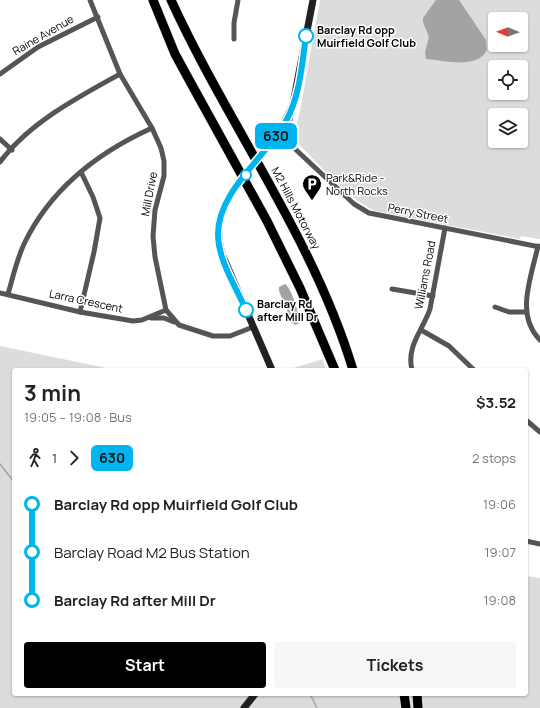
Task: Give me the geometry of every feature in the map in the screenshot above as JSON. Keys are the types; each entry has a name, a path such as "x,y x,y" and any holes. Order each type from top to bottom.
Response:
{"highway":[{"path":"153,0 175,54 271,228 303,296 334,368"},
{"name":"M2 Hills Motorway","path":"171,0 294,229 331,310 352,368"},
{"path":"404,696 406,708"},
{"path":"417,696 418,708"}],"main road":[{"path":"271,368 222,254 218,240 221,213 238,185 278,133 293,104 313,0"},
{"path":"244,708 253,696"}],"street":[{"name":"Mill Drive","path":"90,0 120,74 152,128 161,148 164,161 164,176 155,210 153,236 166,310 175,322 194,331 218,337 230,336 253,327"},
{"path":"234,39 234,22 238,0"},
{"name":"Raine Avenue","path":"0,74 38,47 98,17"},
{"path":"0,162 32,130 51,115 120,74"},
{"path":"292,145 288,129 293,104"},
{"path":"8,294 24,242 40,215 67,183 107,153 152,128"},
{"name":"Perry Street","path":"278,133 354,204 364,211 377,215 539,247"},
{"path":"0,139 12,150"},
{"path":"80,312 94,252 100,218 93,197 81,172"},
{"name":"Williams Road","path":"412,368 410,355 412,345 426,320 433,296 444,228"},
{"path":"539,247 525,312 530,328 540,340"},
{"path":"392,288 433,296"},
{"name":"Larra Crescent","path":"0,293 80,312 134,321 148,318 166,310"},
{"path":"495,307 509,312 525,312"},
{"path":"148,318 164,318 175,322"},
{"path":"421,330 449,346 472,368"},
{"path":"528,422 540,432"},
{"path":"528,541 540,544"}],"shaded area":[{"path":"320,0 540,0 540,239 521,236 520,239 375,211 354,198 323,169 295,140 295,129 300,111"},
{"path":"436,0 459,0 486,40 487,50 482,56 476,60 468,62 450,62 426,59 425,52 429,37 423,22 423,18"},
{"path":"285,284 290,290 297,308 299,323 296,325 292,323 279,291 279,287"},
{"path":"0,346 106,368 12,368 12,696 528,696 528,576 540,578 540,708 0,708"},
{"path":"323,359 325,368 294,368"}],"waterway":[{"path":"0,464 12,479"},
{"path":"311,696 317,708"}],"bus line":[{"name":"630","path":"246,310 222,254 218,240 221,213 227,201 274,139 290,113 296,95 306,36"}],"place":[{"name":"Barclay Rd opp Muirfield Golf Club","path":"306,36"},
{"name":"Park&Ride - North Rocks","path":"312,201"},
{"name":"Barclay Rd after Mill Dr","path":"246,310"}]}
